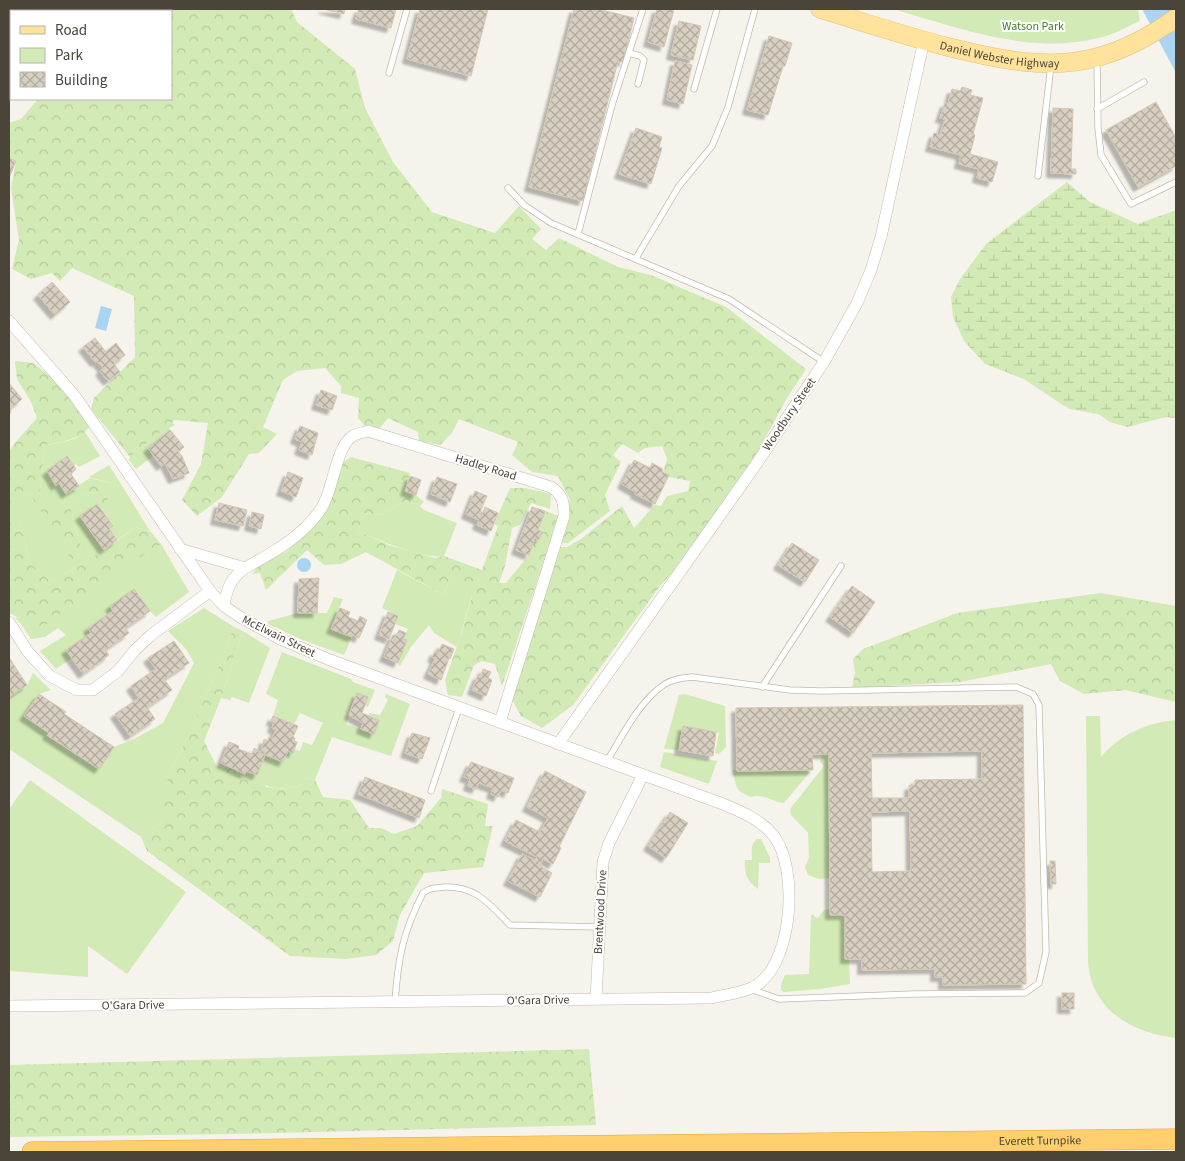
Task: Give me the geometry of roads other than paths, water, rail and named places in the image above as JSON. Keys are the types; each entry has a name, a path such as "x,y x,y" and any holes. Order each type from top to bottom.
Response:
{"highway":[{"name":"Everett Turnpike","path":"32,1152 610,1149 1176,1139"}],"main road":[{"name":"Daniel Webster Highway","path":"820,9 924,40 1012,62 1051,63 1066,63 1097,57 1126,47 1154,33 1176,18"}],"street":[{"name":"Woodbury Street","path":"558,744 722,513 824,362 857,304 871,270 881,237 924,40"},
{"name":"McElwain Street","path":"9,321 74,395 180,549 210,591 224,606 259,629 330,660 643,775"},
{"name":"Hadley Road","path":"224,606 227,591 234,576 302,533 322,508 342,448 352,436 368,431 551,487 559,492 563,499 564,516 500,722"},
{"path":"180,549 245,568"},
{"path":"9,622 28,652 50,676 77,690 93,690 118,671 135,650 150,636 210,591"},
{"name":"O'Gara Drive","path":"9,1006 711,998 750,989 770,973 783,946 786,929 788,876 782,849 767,828 751,816 643,775"},
{"name":"Brentwood Drive","path":"596,999 603,862 608,843 643,775"}],"lane":[{"path":"389,73 408,9"},
{"path":"578,234 612,105 643,9"},
{"path":"694,89 717,9"},
{"path":"636,258 679,186 712,146 728,108 755,9"},
{"path":"628,53 640,56 644,60 638,84"},
{"path":"1097,57 1097,109 1101,154 1131,204 1176,182"},
{"path":"1038,176 1051,63"},
{"path":"1097,109 1144,82"},
{"path":"508,188 524,206 551,223 729,299 756,315 824,362"},
{"path":"762,687 841,566"},
{"path":"607,762 642,706 666,683 678,678 692,677 762,687 821,692 1016,687 1033,694 1039,704 1046,952 1039,983 1025,993 914,994 779,999 750,989"},
{"path":"431,791 459,708"},
{"path":"395,1002 397,970 404,940 416,906 424,893 430,888 451,887 465,889 476,894 487,901 510,925 600,926"}],"water":[{"path":"1142,9 1176,9 1176,73"},
{"path":"101,306 112,309 106,331 95,328"},
{"path":"301,558 307,558 311,565 307,572 301,572 297,568 297,562"}],"park label":[{"name":"Watson Park","path":"1033,26"}]}
